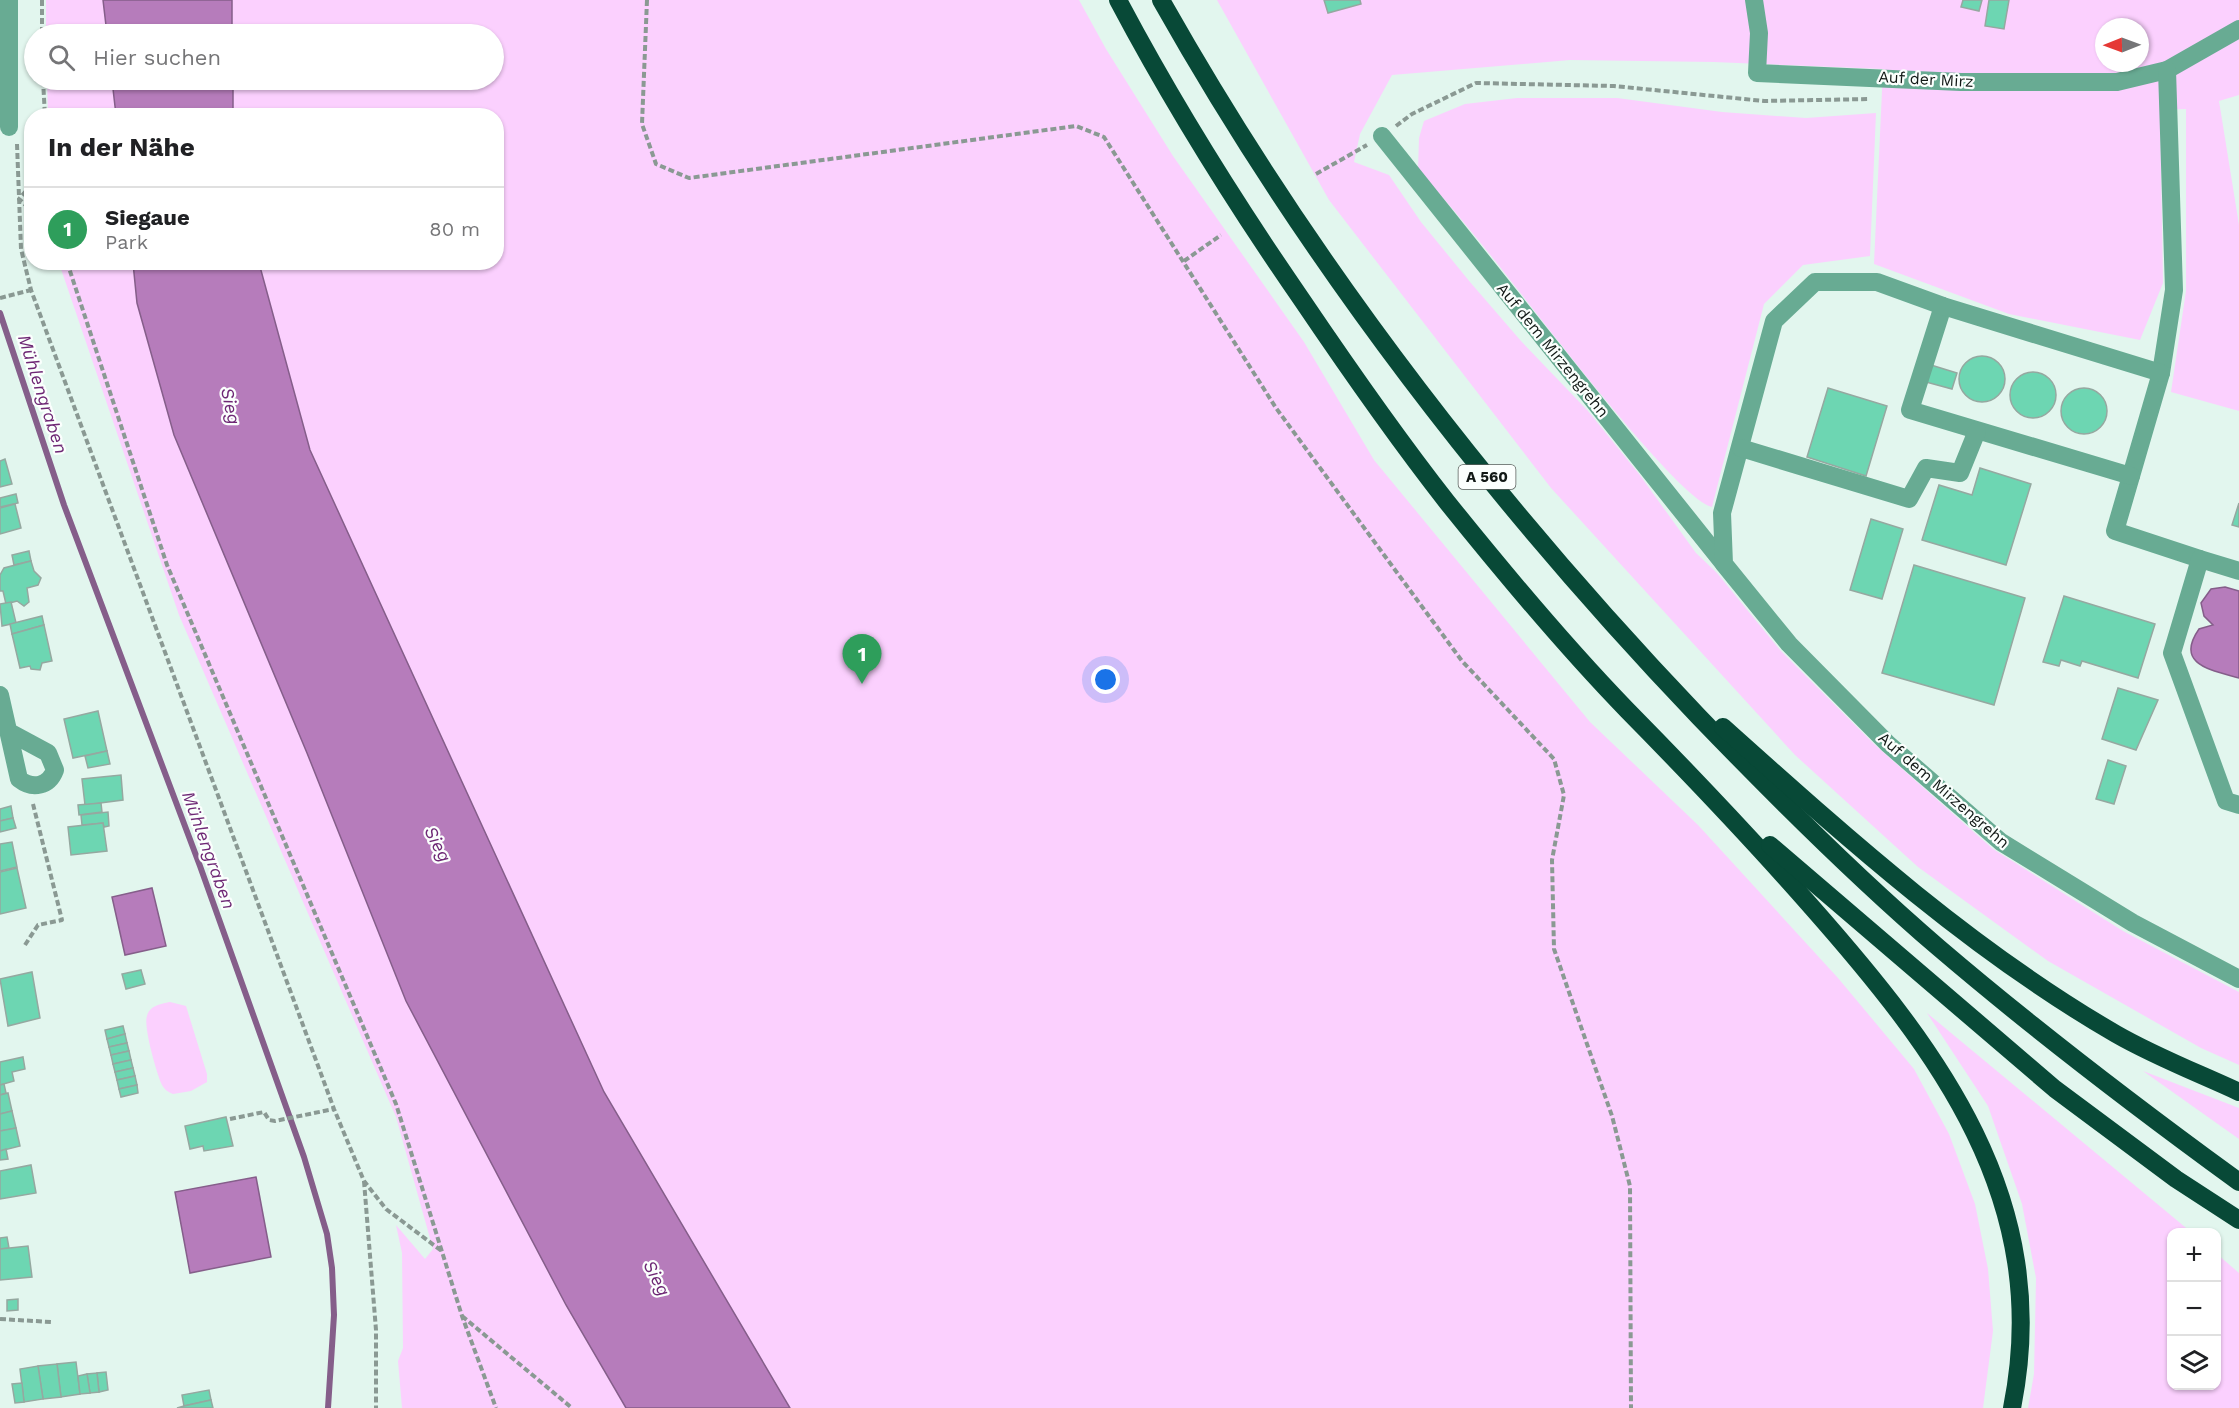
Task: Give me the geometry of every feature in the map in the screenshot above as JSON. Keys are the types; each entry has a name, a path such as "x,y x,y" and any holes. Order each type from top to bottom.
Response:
{"highway":[{"path":"1118,0 1214,169 1365,393 1447,501 1504,571 1623,705 1718,801 1832,930 1893,1005 1943,1074 1970,1119 1991,1167 2007,1216 2015,1262 2019,1310 2019,1356 2012,1408"},
{"name":"A 560","path":"1161,0 1212,91 1284,204 1356,305 1485,476 1619,634"},
{"path":"1619,634 1899,880 2009,966 2117,1035 2239,1092"},
{"path":"1619,634 1773,795 1937,946 2109,1087 2239,1182"},
{"path":"1718,801 2055,1089 2176,1179 2239,1220"}],"street":[{"path":"9,0 9,127"},
{"name":"Auf der Mirz","path":"1754,0 1759,33 1757,73 1961,82 2117,82 2168,70 2239,29"},
{"path":"2168,70 2174,290 2161,373 2115,531 2239,570"},
{"name":"Auf dem Mirzengrehn","path":"1382,136 1789,644 1888,744 2001,842 2133,923 2239,979"},
{"path":"1724,564 1722,513 1774,321 1815,282 1876,282 1943,306 2161,373"},
{"path":"1943,306 1910,410 2131,477"},
{"path":"1741,448 1910,499 1926,468 1960,473 1977,431"},
{"path":"2199,559 2172,653 2226,801 2239,805"},
{"path":"0,695 19,779 29,784 44,784 55,770 48,753 9,732"}],"path":[{"path":"42,0 42,24"},
{"path":"647,0 642,124 656,164 689,178 1076,126 1104,137 1276,408 1462,661 1554,759 1564,795 1552,860 1554,949 1612,1116 1630,1186 1631,1408"},
{"path":"1316,174 1382,136 1412,114 1476,84 1614,86 1764,101 1875,99"},
{"path":"44,90 45,108"},
{"path":"9,127 18,146 21,249 24,261"},
{"path":"19,199 24,193"},
{"path":"19,199 24,204"},
{"path":"1184,261 1221,236"},
{"path":"26,270 31,290 334,1109 364,1181 386,1209 442,1252"},
{"path":"70,270 166,565 396,1104 462,1316 496,1408"},
{"path":"0,298 31,290"},
{"path":"25,945 39,925 62,920 29,784"},
{"path":"230,1119 264,1112 269,1120 275,1121 334,1109"},
{"path":"364,1181 376,1330 376,1408"},
{"path":"462,1316 572,1408"},
{"path":"0,1320 51,1322"}],"shaded area":[{"path":"46,0 1079,0 1106,49 1173,156 1304,342 1374,460 1590,722 1698,825 1838,978 1914,1069 1949,1134 1975,1204 1988,1269 1993,1331 1983,1408 402,1408 398,1361 403,1348 402,1253 396,1225 425,1259 433,1249 396,1117 179,615 61,270 504,270 504,108 48,108 47,90 504,90 504,24 46,24"},
{"path":"1217,0 2239,0 2239,95 2219,101 2239,225 2239,411 2171,392 2186,291 2186,109 2160,110 2163,283 2140,340 2009,314 1874,264 1883,69 1714,62 1570,60 1392,75 1360,134 1354,162 1389,175 1421,222 1470,282 1521,341 1588,411 1639,474 1696,553 1717,573 1780,650 1874,744 1993,849 2123,931 2239,992 2239,1065 2201,1048 2048,961 1918,867 1795,755 1551,488 1329,200"},
{"path":"1517,98 1617,98 1722,112 1806,118 1876,113 1870,256 1803,265 1764,304 1712,507 1693,495 1667,470 1600,394 1474,235 1418,170 1419,138 1424,121 1465,104"},
{"path":"170,1002 186,1006 207,1074 207,1082 191,1091 173,1094 164,1088 160,1080 151,1050 146,1021 148,1012 153,1007"},
{"path":"1927,1013 2186,1228 2167,1228 2167,1390 2221,1390 2221,1257 2239,1273 2239,1408 2028,1408 2034,1374 2036,1278 2022,1204 1988,1106"},
{"path":"2143,1071 2239,1108 2239,1139"}],"water":[{"path":"103,0 232,0 232,24 106,24"},
{"path":"113,90 233,90 233,108 115,108"},
{"name":"Sieg","path":"134,270 261,270 310,450 604,1092 790,1408 626,1408 566,1305 406,1001 307,753 174,435 137,303"},
{"path":"2225,587 2239,591 2239,678 2200,664 2191,651 2192,641 2199,629 2213,625 2204,616 2201,603 2211,589"},
{"path":"152,888 166,946 125,955 112,897"},
{"path":"256,1177 271,1257 190,1273 175,1192"}],"building":[{"path":"1324,0 1360,0 1361,4 1328,13"},
{"path":"1963,0 1982,0 1979,11 1961,7"},
{"path":"1989,0 2009,0 2004,29 1985,26"},
{"path":"1982,356 1998,363 2005,379 1998,395 1982,402 1966,395 1959,379 1966,363"},
{"path":"1931,365 1957,373 1952,389 1926,382"},
{"path":"2033,372 2049,379 2056,395 2049,411 2033,418 2017,411 2010,395 2017,379"},
{"path":"1828,388 1887,406 1866,476 1807,457"},
{"path":"2084,388 2100,395 2107,411 2100,427 2084,434 2068,427 2061,411 2068,395"},
{"path":"5,459 12,484 0,487 0,461"},
{"path":"1980,468 2031,484 2006,565 1922,540 1939,485 1972,495"},
{"path":"16,494 18,503 0,507 0,498"},
{"path":"2239,503 2239,527 2232,525"},
{"path":"15,504 21,528 0,534 0,508"},
{"path":"1871,519 1903,529 1882,599 1850,590"},
{"path":"29,551 31,561 14,565 12,555"},
{"path":"31,561 34,571 41,578 38,585 27,588 29,602 24,606 17,601 6,604 3,591 0,591 0,575 4,568"},
{"path":"1914,565 2025,598 1994,705 1882,673"},
{"path":"2064,596 2155,624 2138,678 2082,661 2080,666 2061,660 2059,666 2043,662"},
{"path":"11,602 16,623 2,626 0,604"},
{"path":"42,616 44,625 12,634 10,624"},
{"path":"44,625 52,661 42,663 40,670 31,669 30,666 20,668 12,634"},
{"path":"2118,688 2158,700 2136,750 2102,739"},
{"path":"98,711 107,751 73,758 64,719"},
{"path":"107,751 110,764 88,768 85,756"},
{"path":"2108,760 2126,766 2114,804 2096,799"},
{"path":"121,775 123,800 85,805 82,779"},
{"path":"101,803 102,812 79,815 78,805"},
{"path":"11,806 13,818 0,821 0,809"},
{"path":"108,812 109,826 104,827 103,823 82,825 81,815"},
{"path":"13,818 16,828 0,832 0,821"},
{"path":"103,823 107,851 71,855 68,827"},
{"path":"12,842 17,867 0,871 0,844"},
{"path":"17,868 26,908 0,914 0,872"},
{"path":"141,970 145,984 126,989 122,974"},
{"path":"32,972 40,1018 8,1026 0,979"},
{"path":"123,1026 125,1034 107,1039 105,1030"},
{"path":"125,1034 127,1043 109,1047 107,1039"},
{"path":"127,1043 129,1051 111,1055 109,1047"},
{"path":"129,1051 131,1060 113,1064 111,1055"},
{"path":"23,1057 25,1069 12,1072 14,1081 0,1085 0,1062"},
{"path":"131,1060 133,1068 115,1072 113,1064"},
{"path":"133,1068 135,1076 117,1080 115,1072"},
{"path":"135,1076 137,1085 119,1089 117,1080"},
{"path":"4,1084 6,1093 0,1095 0,1085"},
{"path":"137,1085 138,1093 121,1097 119,1089"},
{"path":"8,1093 12,1111 0,1114 0,1095"},
{"path":"12,1111 16,1128 0,1131 0,1114"},
{"path":"226,1117 233,1146 204,1151 203,1146 190,1149 185,1126"},
{"path":"16,1128 20,1146 0,1151 0,1131"},
{"path":"6,1149 8,1159 0,1160 0,1151"},
{"path":"31,1165 36,1193 0,1199 0,1171"},
{"path":"7,1237 9,1248 0,1249 0,1238"},
{"path":"28,1246 32,1277 0,1280 0,1249"},
{"path":"18,1299 18,1310 7,1311 7,1300"},
{"path":"76,1362 80,1394 61,1397 57,1364"},
{"path":"57,1364 61,1397 43,1399 38,1366"},
{"path":"38,1366 43,1399 24,1402 20,1369"},
{"path":"106,1372 108,1390 99,1392 97,1373"},
{"path":"97,1373 99,1392 90,1393 87,1374"},
{"path":"87,1374 90,1393 80,1394 78,1376"},
{"path":"22,1383 24,1402 15,1403 12,1384"},
{"path":"209,1390 211,1400 184,1406 182,1395"},
{"path":"211,1400 213,1408 177,1408 184,1406"}],"waterway":[{"name":"Mühlengraben","path":"0,313 64,505 200,866 304,1157 327,1234 332,1268 334,1315 328,1408"}],"place":[{"name":"Siegaue","path":"862,684"}]}
